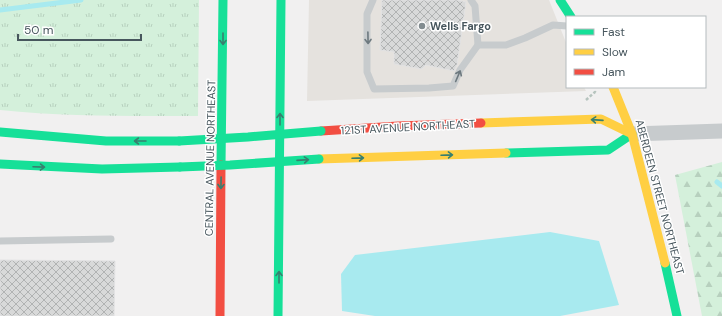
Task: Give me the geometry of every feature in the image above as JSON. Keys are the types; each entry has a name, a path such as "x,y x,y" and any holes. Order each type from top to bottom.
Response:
{"main road":[{"name":"CENTRAL AVENUE NORTHEAST","path":"220,316 224,0"},
{"path":"278,316 281,0"},
{"path":"560,0 570,16"},
{"name":"ABERDEEN STREET NORTHEAST","path":"613,88 632,134 677,316"},
{"name":"121ST AVENUE NORTHEAST","path":"0,132 106,141 179,141 398,126 601,119 632,134"},
{"path":"0,164 102,169 230,165 320,159 608,150 632,134"}],"street":[{"name":"121ST AVENUE NORTHEAST","path":"632,134 722,131"}],"lane":[{"path":"367,0 367,72 374,89 454,86 460,70 478,45 475,6 471,0"},
{"path":"367,14 373,0"},
{"path":"478,45 506,45 552,25 566,26"},
{"path":"0,241 111,239"}],"shaded area":[{"path":"309,0 549,0 566,42 566,88 584,88 586,91 307,101"}],"green space":[{"path":"0,0 199,0 198,116 74,115 0,110"},
{"path":"722,162 722,316 702,316 675,175"}],"water":[{"path":"550,232 599,241 619,305 560,316 375,316 342,311 341,274 355,255"}],"building":[{"name":"Wells Fargo","path":"382,0 458,0 466,2 457,65 454,71 426,65 422,69 394,64 394,52 380,50"},
{"path":"0,260 115,261 114,316 0,316"}],"waterway":[{"path":"0,10 81,0"},
{"path":"717,182 722,186"}],"traffic: fast":[{"path":"221,165 223,0"},
{"path":"278,316 281,0"},
{"path":"560,0 570,16"},
{"path":"179,141 321,131"},
{"path":"0,132 106,141 179,141"},
{"path":"506,153 608,150 632,134"},
{"path":"180,167 319,159"},
{"path":"0,164 102,169 180,167"},
{"path":"665,263 677,316"}],"traffic: slow":[{"path":"613,88 632,134 665,263"},
{"path":"481,123 601,119 632,134"},
{"path":"319,159 506,153"}],"traffic: jam":[{"path":"321,131 481,123"},
{"path":"220,316 221,165"}],"place":[{"name":"Wells Fargo","path":"422,26"}]}
